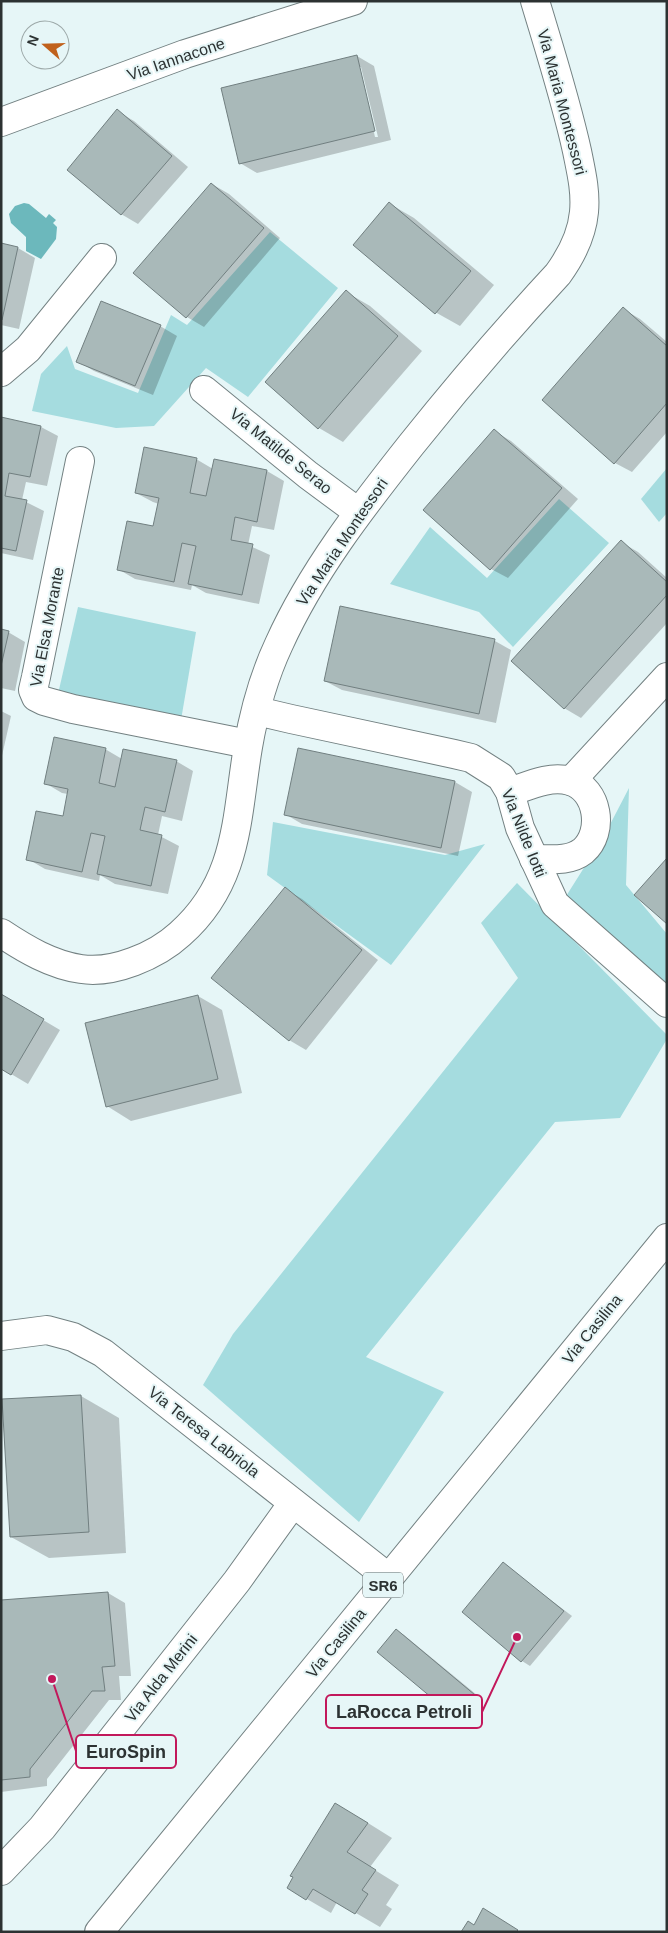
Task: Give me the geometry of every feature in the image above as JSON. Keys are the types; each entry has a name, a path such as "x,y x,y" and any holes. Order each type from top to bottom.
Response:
{"street":[{"name":"Via Iannacone","path":"1,122 185,54 353,1"},
{"name":"Via Maria Montessori","path":"1,933 28,951 83,970 133,962 158,951 173,940 199,914 215,894 227,867 237,820 248,744 256,710 271,662 296,610 358,512 427,425 558,274 580,233 584,212 582,175 571,122 535,1"},
{"path":"1,372 28,349 102,258"},
{"name":"Via Matilde Serao","path":"204,390 308,475 358,512"},
{"name":"Via Elsa Morante","path":"80,461 36,677 34,690 36,697 44,702 73,709 248,744"},
{"path":"571,781 667,677"},
{"name":"Via Nilde Iotti","path":"256,710 290,720 471,758 501,777 510,792 520,828 555,904 667,1003"},
{"path":"510,792 550,779 571,781 588,793 597,812 595,833 583,850 564,859 534,859"},
{"name":"Via Casilina","path":"99,1932 667,1238"},
{"name":"Via Teresa Labriola","path":"1,1336 47,1330 73,1337 103,1353 389,1578"},
{"name":"Via Alda Merini","path":"1,1871 55,1813 237,1581 293,1503"}],"shaded area":[{"path":"24,203 29,204 46,218 49,214 56,220 53,223 57,227 56,239 41,259 26,251 26,237 11,223 9,214 15,206"},
{"path":"270,232 338,288 248,397 206,368 154,426 116,428 32,411 41,374 67,346 75,369 138,393 171,315 187,325"},
{"path":"667,468 667,513 659,522 641,499"},
{"path":"559,499 609,543 513,647 479,612 390,584 430,527 487,578"},
{"path":"78,607 196,632 181,720 58,694"},
{"path":"629,788 626,885 667,934 667,987 563,901 604,836"},
{"path":"273,822 445,855 485,844 391,965 267,875"},
{"path":"517,883 667,1035 667,1039 620,1118 555,1122 366,1357 444,1392 359,1522 203,1385 233,1334 518,978 481,923"}],"building":[{"path":"357,55 375,131 239,164 221,88"},
{"path":"117,109 172,156 121,215 67,170"},
{"path":"211,183 264,228 186,318 133,273"},
{"path":"389,202 471,271 435,314 353,245"},
{"path":"1,243 18,247 2,320 1,320"},
{"path":"346,290 398,336 318,429 265,382"},
{"path":"101,301 161,325 135,386 76,362"},
{"path":"623,307 667,346 667,403 614,464 542,400"},
{"path":"1,417 41,426 30,477 9,473 5,496 27,500 16,551 1,548"},
{"path":"494,429 562,488 490,570 423,510"},
{"path":"144,447 197,458 190,493 206,496 214,459 267,470 257,522 235,517 231,540 253,544 242,595 188,584 196,546 182,543 174,582 117,570 127,521 153,526 159,498 135,493"},
{"path":"621,540 667,582 667,595 564,709 511,661"},
{"path":"340,606 495,639 479,714 324,681"},
{"path":"1,629 9,631 1,666"},
{"path":"54,737 106,748 99,783 115,787 123,749 177,760 165,812 145,807 140,830 162,835 151,886 97,874 105,836 91,833 82,872 26,860 36,811 63,816 68,789 44,784"},
{"path":"298,748 455,781 441,848 284,815"},
{"path":"667,858 667,924 634,895"},
{"path":"285,887 362,950 289,1041 211,978"},
{"path":"1,994 44,1019 11,1075 1,1069"},
{"path":"198,995 218,1079 106,1107 85,1023"},
{"path":"81,1395 89,1532 10,1537 2,1399"},
{"path":"503,1562 564,1611 521,1662 462,1612"},
{"path":"108,1592 115,1666 102,1667 105,1691 92,1691 30,1769 30,1777 1,1780 1,1600"},
{"path":"396,1629 475,1695 456,1718 377,1652"},
{"path":"335,1803 368,1823 347,1852 376,1870 362,1890 368,1894 355,1914 313,1889 306,1900 287,1888 293,1877 290,1876"},
{"path":"483,1908 518,1930 516,1932 461,1932 468,1921 474,1925"}],"place":[{"name":"LaRocca Petroli","path":"517,1637"},
{"name":"EuroSpin","path":"52,1679"}]}
